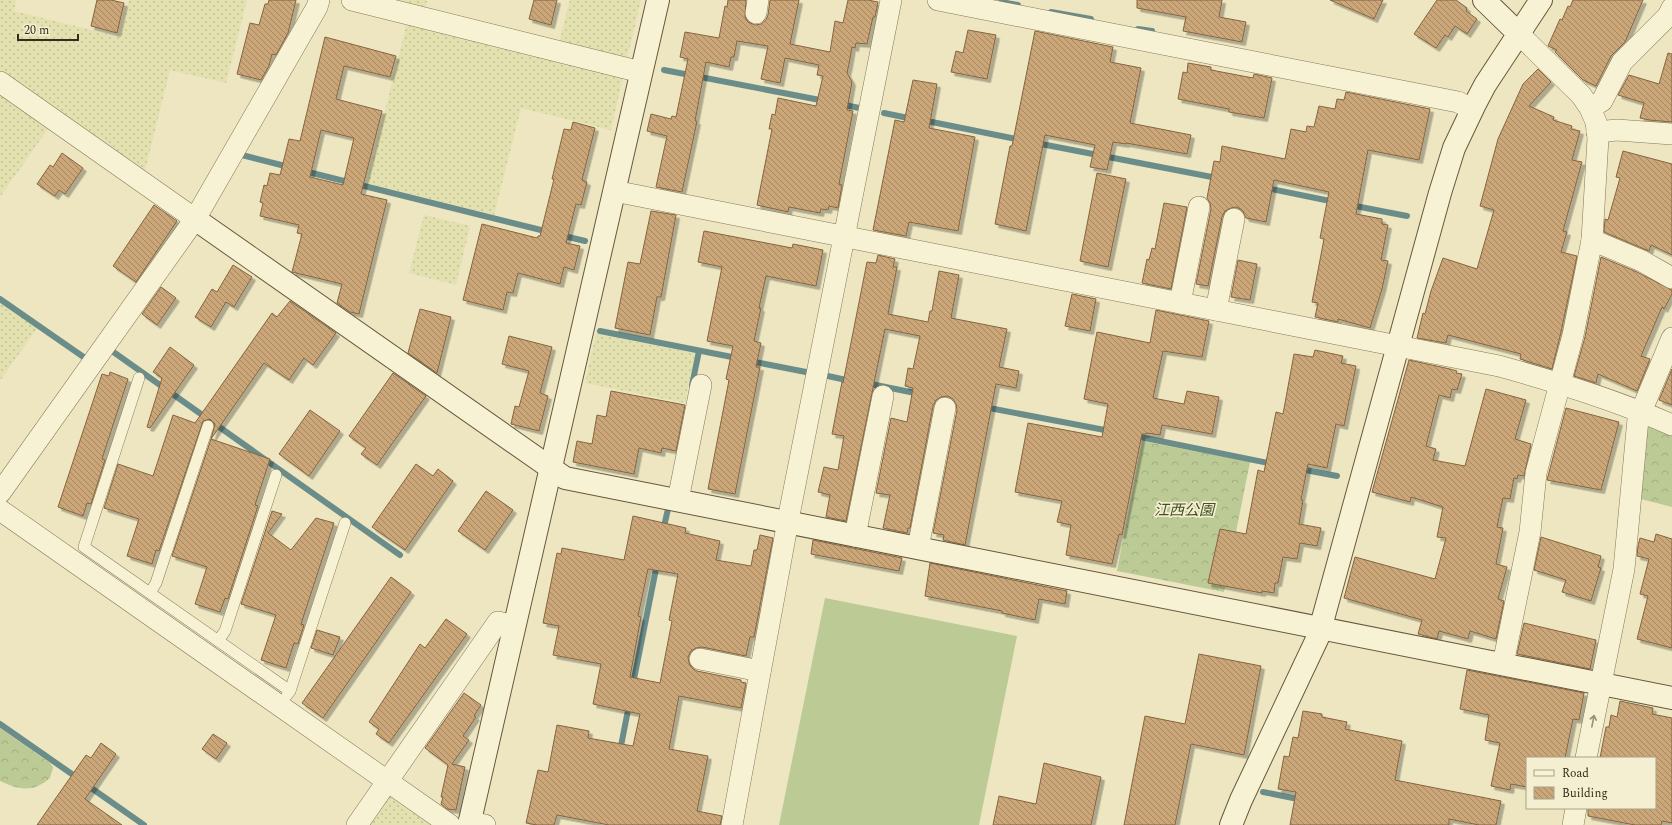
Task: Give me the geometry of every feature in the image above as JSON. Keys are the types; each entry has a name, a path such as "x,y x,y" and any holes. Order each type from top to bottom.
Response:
{"street":[{"path":"0,493 195,219 317,6 319,0"},
{"path":"352,0 641,72"},
{"path":"0,510 285,698 387,781 468,824 658,0"},
{"path":"732,825 788,522 891,0"},
{"path":"938,0 1024,8 1458,102 1472,109"},
{"path":"1484,0 1582,95 1596,122 1598,138 1592,240 1573,335 1536,473 1530,532 1503,664"},
{"path":"1231,825 1318,637 1454,148 1485,85 1541,0"},
{"path":"1590,108 1602,101 1622,62 1668,16 1672,8"},
{"path":"0,82 565,478 1672,698"},
{"path":"1597,132 1617,130 1672,134"},
{"path":"614,191 1499,366 1560,383 1641,411 1672,425"},
{"path":"1180,303 1199,207"},
{"path":"1216,310 1234,219"},
{"path":"1592,240 1642,261 1672,278"},
{"path":"1586,757 1624,569 1638,419 1672,338"},
{"path":"678,500 701,385"},
{"path":"855,536 883,396"},
{"path":"918,548 945,408"},
{"path":"357,825 498,622 514,626"},
{"path":"700,659 760,671"},
{"path":"1573,825 1576,809"}],"lane":[{"path":"139,378 84,547 218,641 285,698 345,523"},
{"path":"150,593 156,583 208,426"},
{"path":"218,641 225,631 276,475"}],"green space":[{"path":"0,0 16,0 14,11 120,37 129,0 247,0 226,83 170,70 144,174 0,73"},
{"path":"388,0 427,0 425,9"},
{"path":"570,0 641,0 627,59 559,43"},
{"path":"407,23 623,77 611,130 521,108 494,215 367,183"},
{"path":"2,93 50,126 0,197 0,96"},
{"path":"424,215 470,226 456,285 409,273"},
{"path":"0,302 37,328 0,381"},
{"path":"596,334 695,353 685,403 585,383"},
{"path":"1649,423 1672,433 1672,507 1637,498 1644,426"},
{"name":"江西公園","path":"1142,441 1250,462 1224,592 1117,571"},
{"path":"825,598 1017,636 979,825 779,825"},
{"path":"0,728 50,763 53,767 50,778 44,783 32,788 20,788 0,781"},
{"path":"391,794 434,825 364,825"}],"building":[{"path":"97,0 111,0 124,3 117,33 91,26"},
{"path":"269,0 296,0 288,33 276,55 272,54 269,66 261,80 237,74 250,23 259,25 265,4 268,4"},
{"path":"534,0 557,0 551,25 529,19"},
{"path":"728,0 746,0 745,17 748,22 755,25 761,24 766,20 770,0 799,0 790,44 830,52 835,21 843,23 848,0 868,0 878,2 867,44 856,43 855,48 852,47 847,73 852,82 847,110 853,111 839,184 842,185 838,208 829,206 828,210 821,209 820,213 789,207 788,212 757,205 772,129 769,129 772,114 775,115 778,98 816,106 823,76 817,75 819,65 785,58 780,83 761,79 768,46 737,41 734,57 731,57 729,67 706,62 695,121 697,121 682,192 656,187 667,136 647,131 651,114 671,119 672,116 676,117 688,59 680,57 685,32 719,38 725,6 727,7"},
{"path":"1137,0 1222,0 1219,17 1246,22 1242,42 1183,31 1186,17 1137,8"},
{"path":"1330,0 1383,0 1374,19"},
{"path":"1437,0 1456,0 1467,8 1466,11 1477,19 1467,34 1455,26 1448,37 1445,35 1436,48 1414,34"},
{"path":"1573,0 1643,0 1625,42 1611,56 1596,86 1583,80 1555,52 1557,50 1548,46 1560,19 1562,20 1568,6 1570,7"},
{"path":"968,30 996,35 987,79 951,72 956,51 963,53"},
{"path":"1035,31 1113,47 1110,62 1141,68 1130,123 1191,135 1187,154 1113,142 1107,170 1090,167 1095,145 1045,135 1026,231 995,224"},
{"path":"325,37 396,56 390,77 344,66 336,99 382,111 361,194 387,200 359,314 350,312 337,303 342,284 292,272 302,234 297,233 299,225 260,216 263,203 260,202 264,185 267,186 270,173 280,175 289,139 300,141","holes":["321,130 354,138 343,185 310,177"]},
{"path":"1668,53 1672,54 1672,122 1640,118 1644,103 1618,95 1629,75 1659,84"},
{"path":"1188,63 1211,67 1211,70 1253,78 1254,74 1272,78 1264,118 1229,112 1229,109 1178,99 1183,72 1187,73"},
{"path":"1538,69 1551,82 1529,106 1554,117 1553,120 1572,126 1571,129 1580,131 1572,160 1582,162 1563,231 1567,232 1561,252 1577,256 1552,369 1520,359 1521,354 1448,335 1446,343 1417,338 1423,313 1425,314 1431,291 1443,258 1477,269 1494,210 1480,206 1498,139 1523,84"},
{"path":"913,80 937,84 929,128 975,137 958,231 909,222 906,236 873,230 895,120 904,122"},
{"path":"1346,92 1430,109 1419,160 1368,150 1356,214 1382,219 1382,224 1388,225 1381,260 1388,261 1382,289 1370,328 1338,319 1338,322 1315,317 1318,303 1312,302 1324,239 1320,238 1329,192 1274,180 1266,222 1246,218 1242,210 1237,207 1225,211 1222,217 1208,286 1196,284 1211,209 1207,198 1214,161 1220,162 1222,146 1285,159 1291,129 1306,132 1307,126 1314,127 1319,106 1335,109 1337,99 1344,100"},
{"path":"573,122 595,128 582,180 587,182 581,205 576,204 566,243 580,246 574,270 564,267 560,284 518,273 513,293 507,292 503,310 463,300 482,224 537,238 540,236 564,129 571,130"},
{"path":"1623,151 1672,164 1672,255 1651,245 1649,251 1604,232 1605,219 1608,220 1620,178 1616,177"},
{"path":"62,153 83,168 65,194 59,190 55,196 37,184 50,165 53,167"},
{"path":"1097,173 1126,179 1108,267 1080,261"},
{"path":"1164,203 1187,207 1171,289 1142,283 1147,259 1149,260 1152,248 1155,249"},
{"path":"154,205 177,221 136,282 113,266"},
{"path":"651,211 676,215 661,297 657,297 650,335 615,328 628,262 640,264"},
{"path":"704,231 792,248 793,244 823,250 816,286 766,276 754,341 761,343 756,367 760,367 735,494 708,489 729,380 726,379 733,346 707,341 722,267 698,262"},
{"path":"878,255 895,259 893,267 897,267 888,314 928,322 930,311 932,311 939,271 959,275 951,318 1007,329 999,367 1019,371 1016,388 996,384 965,545 943,540 944,535 933,533 957,410 953,399 948,396 941,397 936,400 933,406 910,528 908,528 907,533 883,528 890,495 876,493 891,418 907,422 913,388 905,386 908,368 913,369 920,336 885,329 846,521 826,517 830,495 818,492 824,467 838,470 844,436 832,434 867,262 876,263"},
{"path":"1601,257 1637,272 1672,290 1672,294 1664,309 1662,307 1641,356 1650,359 1637,391 1598,374 1596,383 1574,376 1585,337"},
{"path":"1238,260 1257,264 1250,300 1231,297"},
{"path":"233,265 252,277 234,307 226,302 211,327 195,317 212,289 217,292"},
{"path":"161,287 176,298 157,325 142,314"},
{"path":"1072,294 1096,299 1090,331 1065,326"},
{"path":"290,301 336,333 313,365 304,358 289,380 264,363 211,439 215,424 210,419 203,421 159,551 156,550 152,564 127,556 139,519 104,508 118,464 153,476 173,415 195,423 272,313 277,317"},
{"path":"420,309 451,317 437,373 408,353"},
{"path":"1156,310 1209,321 1202,357 1163,351 1153,398 1184,404 1187,391 1219,397 1212,434 1162,425 1160,435 1147,433 1142,434 1122,535 1119,534 1112,564 1066,555 1071,525 1057,522 1062,501 1015,492 1028,423 1102,437 1108,404 1084,399 1097,332 1150,343"},
{"path":"509,336 552,347 540,393 548,396 539,431 511,424 515,406 519,407 529,371 502,364"},
{"path":"170,347 194,365 150,428 147,427 162,378 153,372"},
{"path":"1315,350 1343,356 1341,363 1356,366 1344,426 1336,424 1327,468 1308,464 1301,500 1303,500 1299,524 1321,528 1317,546 1300,543 1297,559 1283,557 1278,583 1275,583 1274,593 1262,591 1262,593 1208,583 1220,529 1246,534 1258,470 1264,472 1276,412 1283,414 1294,354 1313,357"},
{"path":"1409,360 1450,369 1457,371 1456,373 1462,374 1457,390 1452,389 1450,398 1439,395 1426,446 1436,449 1433,460 1465,466 1486,389 1526,400 1515,439 1531,444 1524,476 1518,475 1517,479 1514,478 1510,499 1503,498 1497,527 1503,528 1496,564 1507,567 1498,599 1504,601 1496,639 1470,631 1468,639 1439,631 1437,639 1418,634 1422,620 1344,598 1355,557 1435,579 1446,538 1437,537 1443,507 1411,497 1410,502 1372,492"},
{"path":"1672,369 1672,405 1659,400"},
{"path":"110,372 128,379 102,459 105,460 91,504 87,503 83,516 58,507 102,374 109,376"},
{"path":"393,373 426,396 377,465 361,454 366,448 349,436"},
{"path":"611,391 685,405 676,451 662,448 661,453 639,448 634,474 573,462 577,441 592,444 597,415 606,417"},
{"path":"1566,408 1619,422 1601,490 1547,480"},
{"path":"310,410 340,431 309,476 279,454"},
{"path":"211,439 270,459 255,505 258,506 228,599 225,598 220,612 195,604 207,567 172,556"},
{"path":"416,464 433,476 438,469 453,481 405,550 372,527"},
{"path":"486,491 513,510 485,550 458,531"},
{"path":"272,511 282,514 268,533 291,550 316,518 334,523 301,624 304,625 298,644 294,643 286,668 261,660 276,615 241,604"},
{"path":"633,516 686,528 685,533 720,541 716,560 751,566 754,550 757,550 760,535 773,538 754,637 750,637 746,656 702,647 691,651 688,657 692,668 697,671 741,680 741,682 746,683 741,708 679,696 669,749 708,756 697,811 722,816 720,825 609,825 557,815 554,825 537,825 526,823 538,770 548,772 557,725 589,731 588,738 633,746 640,714 593,704 601,664 553,655 559,626 543,623 557,553 561,554 562,548 624,560","holes":["648,569 678,574 669,620 672,621 660,683 630,677 641,617 638,616"]},
{"path":"1656,534 1672,539 1672,648 1637,639 1648,596 1640,594 1649,559 1637,556 1638,546 1640,538 1654,542"},
{"path":"1541,537 1601,556 1598,567 1601,568 1591,601 1562,592 1566,580 1534,570"},
{"path":"813,540 902,558 899,571 811,554"},
{"path":"930,563 1067,591 1065,604 1039,599 1035,620 1002,613 1002,611 925,596"},
{"path":"391,577 411,592 323,718 302,703"},
{"path":"446,619 467,634 389,743 376,734 379,729 369,722 420,644 425,648"},
{"path":"1524,623 1596,640 1590,669 1517,654"},
{"path":"317,630 340,637 333,655 311,648"},
{"path":"1199,654 1261,666 1244,755 1191,744 1175,825 1124,825 1145,716 1185,724"},
{"path":"1467,670 1584,693 1579,720 1573,719 1565,757 1526,757 1526,787 1511,784 1510,790 1491,786 1500,743 1485,740 1489,715 1460,709"},
{"path":"464,693 481,705 474,716 476,717 463,736 469,740 452,764 465,767 456,810 447,809 441,804 443,797 441,797 448,765 425,748"},
{"path":"1620,701 1653,708 1652,714 1672,718 1672,823 1662,821 1661,825 1635,825 1588,816 1588,809 1656,809 1656,757 1600,757 1606,727 1609,727 1611,715 1617,717"},
{"path":"1303,711 1322,714 1322,717 1347,722 1345,729 1402,741 1395,780 1501,801 1496,825 1479,825 1449,819 1449,825 1290,825 1296,792 1278,789 1284,756 1289,757 1293,737 1298,738"},
{"path":"213,734 227,743 216,759 202,749"},
{"path":"101,743 116,754 85,799 122,825 37,825 86,755 91,758"},
{"path":"1044,763 1101,777 1091,825 993,825 999,796 1036,804"}],"waterway":[{"path":"1001,2 1018,5"},
{"path":"1051,12 1091,19"},
{"path":"1138,29 1152,31"},
{"path":"664,70 825,101"},
{"path":"840,104 864,109"},
{"path":"884,113 913,119"},
{"path":"922,120 1021,140"},
{"path":"1036,143 1217,178"},
{"path":"242,155 289,167"},
{"path":"304,171 549,232"},
{"path":"1266,188 1335,202"},
{"path":"1350,205 1407,216"},
{"path":"560,235 585,241"},
{"path":"0,299 85,358"},
{"path":"600,331 737,358"},
{"path":"112,351 400,555"},
{"path":"692,385 699,351"},
{"path":"750,361 811,373"},
{"path":"823,375 851,381"},
{"path":"866,383 920,394"},
{"path":"984,407 1110,431"},
{"path":"1135,436 1273,464"},
{"path":"1300,469 1337,476"},
{"path":"663,531 668,509"},
{"path":"633,684 657,564"},
{"path":"620,751 629,705"},
{"path":"0,724 79,779"},
{"path":"87,785 144,825"},
{"path":"1263,792 1303,800"}]}
